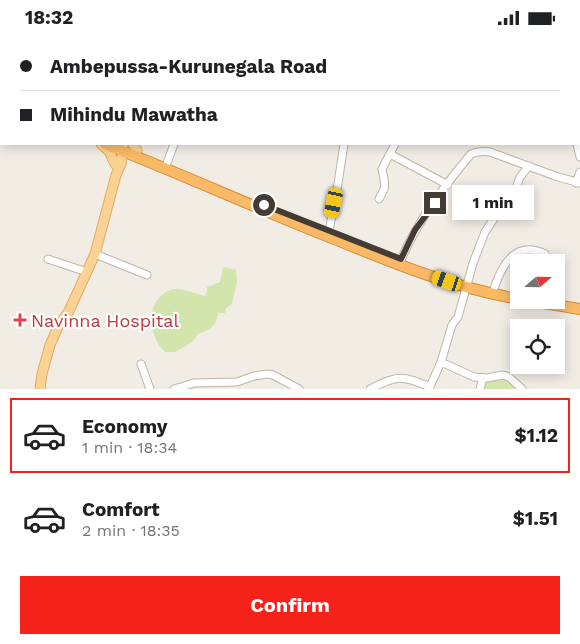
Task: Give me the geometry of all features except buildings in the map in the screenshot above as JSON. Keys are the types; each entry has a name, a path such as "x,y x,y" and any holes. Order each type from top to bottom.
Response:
{"highway":[{"path":"121,146 167,163 400,262"},
{"path":"135,150 150,161 190,180 279,217 400,262 467,285 510,297"},
{"path":"467,285 510,292"},
{"path":"565,300 580,303"},
{"path":"565,306 580,309"}],"main road":[{"path":"104,145 118,164"},
{"path":"40,389 50,345 58,327 69,311 95,254 116,175 121,146"},
{"path":"118,164 135,150"}],"street":[{"path":"167,163 174,145"},
{"path":"329,231 344,145"},
{"path":"379,199 386,184 382,169 394,145"},
{"path":"400,262 415,230 471,154 482,147 578,183 580,172"},
{"path":"390,154 448,185"},
{"path":"370,389 398,377 409,378 430,388 452,325 458,317 475,257 485,232 515,191 520,177 529,166"},
{"path":"516,254 520,251 536,250 545,254"},
{"path":"95,254 147,275"},
{"path":"494,289 499,273 510,258"},
{"path":"48,259 87,272"},
{"path":"440,362 474,377 503,375 509,377 522,389"},
{"path":"141,363 150,389"},
{"path":"174,389 194,383 237,382 254,376 268,374 299,389"},
{"path":"480,389 483,377"}],"green space":[{"path":"223,267 236,270 237,281 232,304 226,308 225,313 218,313 216,322 210,329 198,334 193,341 175,352 165,352 156,340 153,332 152,316 156,302 161,296 172,289 185,290 205,296 207,287 220,282"},
{"path":"503,375 522,389 480,389 483,378"}],"place":[{"name":"Navinna Hospital","path":"20,320"}],"route":[{"path":"264,205 401,259 415,230 435,203"}]}
